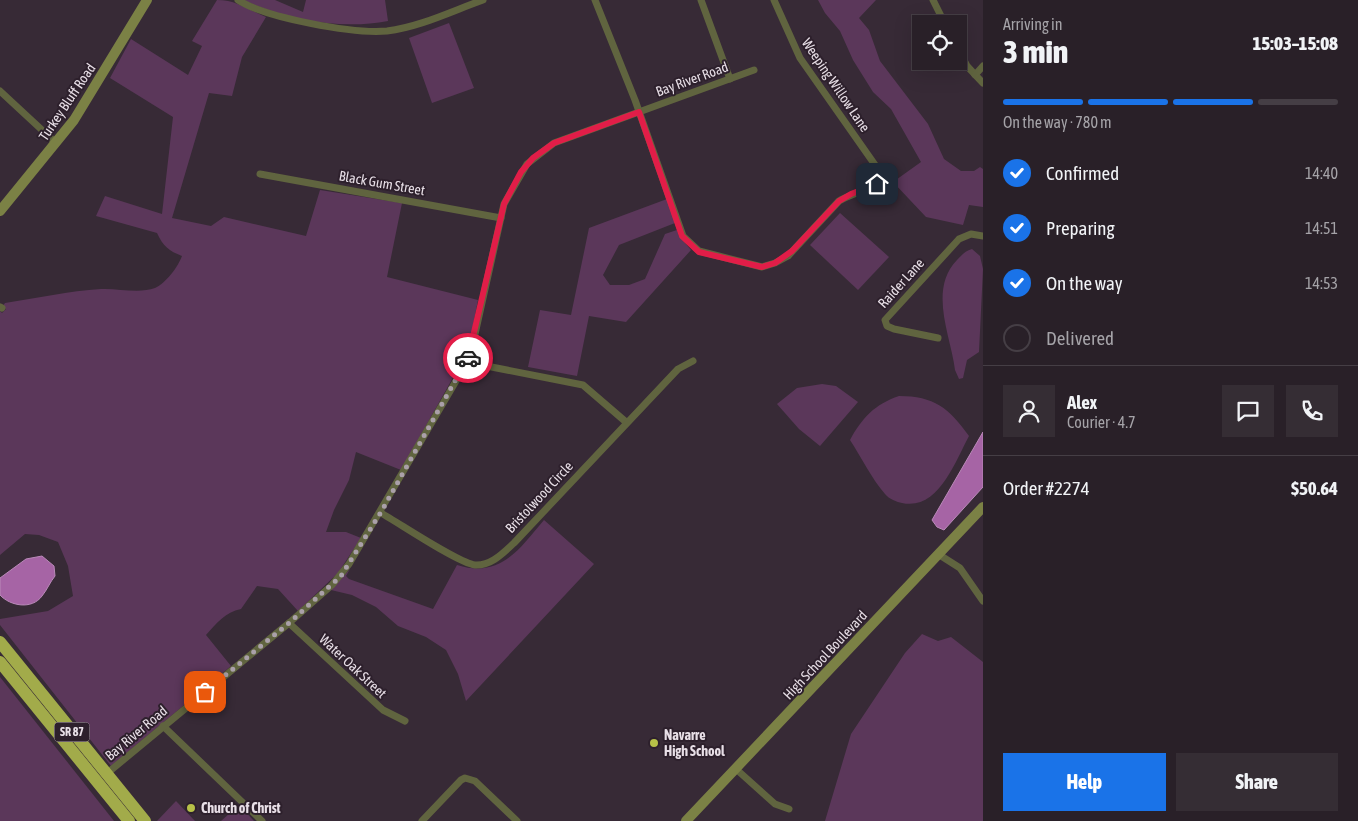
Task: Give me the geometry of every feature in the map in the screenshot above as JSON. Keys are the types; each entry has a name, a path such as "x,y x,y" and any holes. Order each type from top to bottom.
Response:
{"highway":[{"name":"SR 87","path":"0,642 101,777 129,821"},
{"name":"SR 87","path":"0,662 101,777 145,821"}],"street":[{"name":"Turkey Bluff Road","path":"0,212 74,120 147,0"},
{"path":"238,0 269,15 365,30 388,31 424,22 483,0"},
{"path":"596,0 639,112"},
{"path":"702,0 730,78"},
{"name":"Weeping Willow Lane","path":"639,112 682,236 699,252 762,267 775,263 792,251 839,201 880,181 880,172 800,58 774,0"},
{"path":"933,0 940,15"},
{"path":"967,66 983,83"},
{"path":"975,75 983,66"},
{"name":"Bay River Road","path":"101,777 289,623 341,576 381,512 471,352 501,218 510,189 533,158 554,143 754,70"},
{"path":"0,90 56,143"},
{"name":"Black Gum Street","path":"260,174 501,218"},
{"name":"Raider Lane","path":"938,338 894,329 887,326 885,320 959,239 971,234 983,236"},
{"name":"Bristolwood Circle","path":"381,512 464,562 474,564 489,562 514,543 678,369 693,361"},
{"path":"466,362 573,382 589,390 626,422"},
{"name":"High School Boulevard","path":"686,821 983,506"},
{"path":"938,554 960,568 983,601"},
{"name":"Water Oak Street","path":"289,623 383,710 405,721"},
{"path":"163,726 262,821"},
{"path":"736,769 775,804 789,809"},
{"path":"422,821 461,780 467,778 475,781 517,821"}],"shaded area":[{"path":"217,0 237,4 266,17 242,57 232,96 209,93 172,218 211,226 224,217 306,236 320,190 402,203 387,277 478,300 468,351 401,470 356,452 349,480 334,510 326,532 346,532 361,538 338,573 298,611 278,589 257,586 241,609 226,615 206,635 231,666 111,766 0,625 0,619 48,611 73,596 68,566 58,542 39,535 25,534 0,555 0,311 2,313 6,309 3,306 5,303 65,293 101,289 149,290 167,279 175,270 182,256 167,248 157,233 96,216 105,196 162,214 173,117 110,78 131,39 188,75 202,46 192,41"},
{"path":"243,0 275,0 303,12 306,0 385,0 388,21 370,24 333,24 296,18"},
{"path":"818,0 876,0 859,18 869,30 880,61 928,124 944,159 961,171 974,171 980,167 983,169 983,207 969,205 963,225 926,217 893,182 921,162 891,109 873,92 853,60 840,31 825,13"},
{"path":"449,23 474,88 432,103 409,38"},
{"path":"667,199 675,223 619,245 603,275 610,285 629,285 645,279 665,234 677,230 679,236 691,250 626,322 589,316 577,376 528,367 540,310 571,315 589,228"},
{"path":"840,213 889,257 858,290 810,245"},
{"path":"972,249 980,256 983,269 979,352 967,360 963,378 959,379 955,370 946,328 943,299 944,285 948,272 957,260 965,252"},
{"path":"822,384 836,386 858,402 820,446 799,429 777,404 797,388"},
{"path":"899,396 922,398 940,406 955,418 969,436 944,482 926,500 915,503 900,503 887,496 850,440 859,425 870,413 883,403"},
{"path":"983,432 983,487 944,530 937,527 932,520"},
{"path":"544,520 594,564 466,701 458,674 446,650 426,637 398,626 376,607 352,595 331,590 350,569 346,576 349,579 433,609 457,565 486,568 497,565 517,551"},
{"path":"42,556 54,566 55,576 44,594 38,600 27,605 15,604 4,599 0,595 0,578 26,559"},
{"path":"922,634 938,641 951,637 983,662 983,821 825,821 851,734 905,653"},
{"path":"0,677 114,821 0,821"},
{"path":"176,801 195,821 157,821"},
{"path":"239,805 254,821 221,821"}],"way so far":[{"path":"205,692 289,623 341,576 381,512 468,358"}],"place":[{"name":"Navarre High School","path":"654,743"},
{"name":"Church of Christ","path":"191,808"}],"route":[{"path":"468,358 471,352 504,204 510,189 527,164 554,143 639,112 682,236 699,252 762,267 788,256 839,201 877,184"}]}
